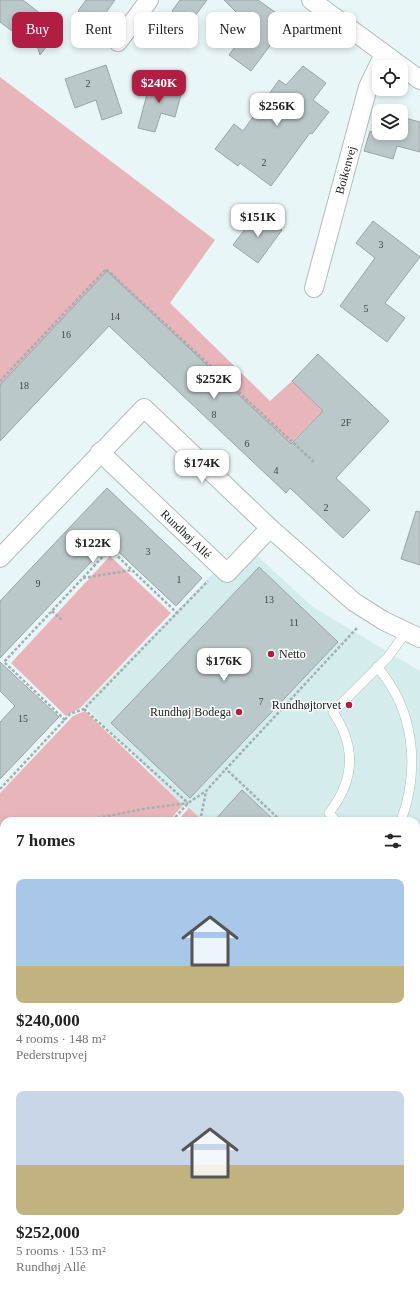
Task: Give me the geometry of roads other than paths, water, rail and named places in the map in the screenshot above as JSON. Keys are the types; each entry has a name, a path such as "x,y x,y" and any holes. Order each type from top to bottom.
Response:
{"street":[{"path":"126,31 149,0"},
{"path":"312,0 420,80"},
{"name":"Boikenvej","path":"314,288 368,87 384,54"},
{"path":"0,558 100,452 144,408 270,528 354,602 413,635"},
{"name":"Rundhøj Allé","path":"100,452 227,573 270,528"}],"lane":[{"path":"332,817 329,813 338,802 344,788 350,760 346,735 333,712 377,667 413,635"},
{"path":"377,667 400,697 413,731 416,750 413,785 402,817"}],"place":[{"name":"Netto","path":"271,654"},
{"name":"Rundhøjtorvet","path":"349,705"},
{"name":"Rundhøj Bodega","path":"239,712"}]}
